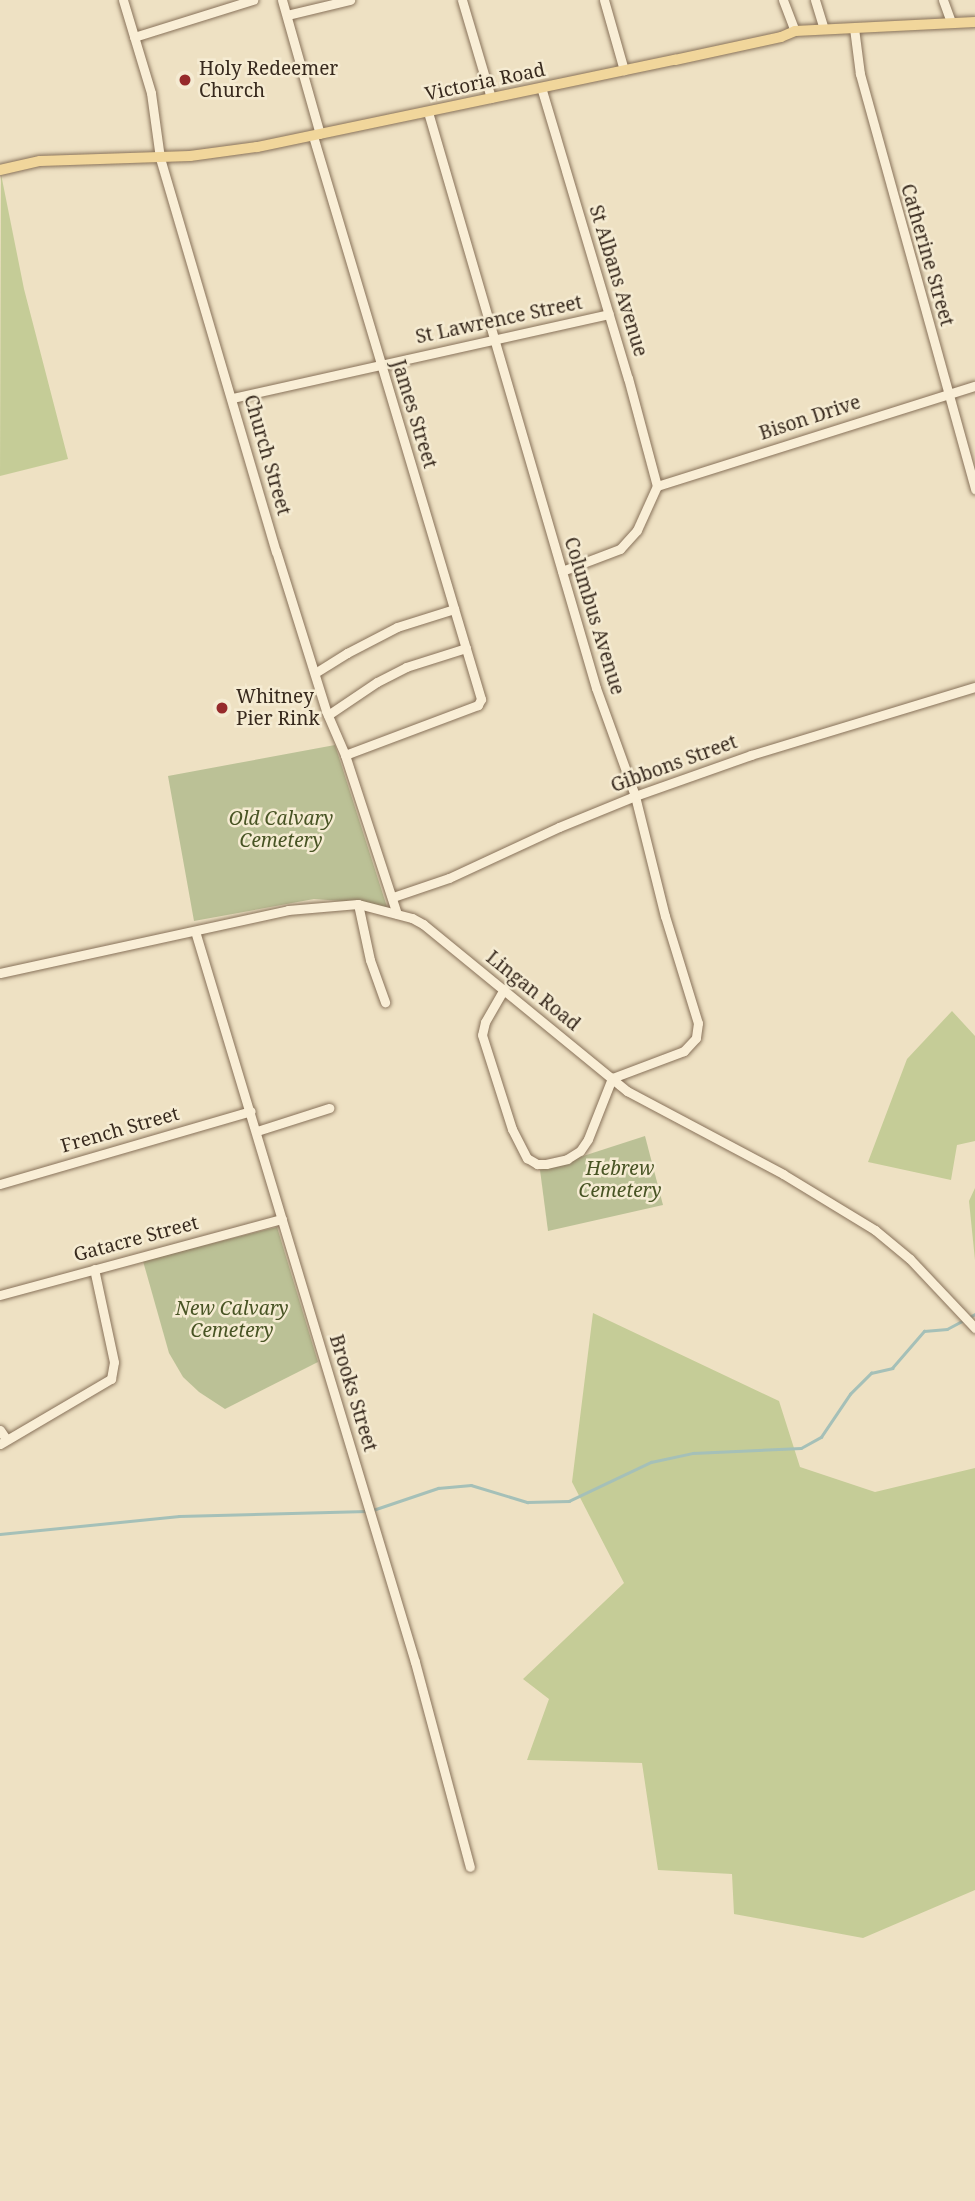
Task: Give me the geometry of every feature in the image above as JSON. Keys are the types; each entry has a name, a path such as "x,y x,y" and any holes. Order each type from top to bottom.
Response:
{"main road":[{"name":"Victoria Road","path":"0,170 40,161 160,158 252,148 782,37 795,31 823,27 975,22"}],"street":[{"name":"Church Street","path":"123,0 151,93 160,158 276,551 328,715 345,755 397,914"},
{"path":"134,37 253,0"},
{"name":"James Street","path":"282,0 381,365 481,697 480,703 345,755"},
{"path":"286,15 350,0"},
{"path":"462,0 491,98"},
{"path":"604,0 624,70"},
{"path":"783,0 795,31"},
{"path":"815,0 823,27"},
{"path":"943,0 951,22"},
{"name":"Catherine Street","path":"854,28 863,85 975,489"},
{"name":"St Albans Avenue","path":"541,87 657,486"},
{"name":"Columbus Avenue","path":"428,112 596,688 635,796 698,1031 692,1044 684,1051 612,1078"},
{"name":"St Lawrence Street","path":"233,398 609,314"},
{"name":"Bison Drive","path":"657,486 975,386"},
{"path":"562,571 620,549 637,530 657,486"},
{"path":"316,673 397,627 454,609"},
{"path":"328,715 399,671 466,648"},
{"name":"Gibbons Street","path":"393,897 449,878 559,827 635,796 751,755 975,687"},
{"path":"358,904 368,953 386,1002"},
{"name":"Lingan Road","path":"0,973 288,910 358,904 397,914 423,924 644,1101 783,1174 875,1230 910,1259 975,1328"},
{"name":"Brooks Street","path":"195,931 257,1130 412,1654 470,1867"},
{"path":"505,989 485,1023 482,1035 512,1129 527,1158 537,1164 546,1164 568,1158 580,1151 588,1139 612,1078"},
{"path":"257,1130 329,1108"},
{"name":"French Street","path":"0,1184 251,1111"},
{"name":"Gatacre Street","path":"0,1295 282,1219"},
{"path":"0,1430 3,1442 111,1379 114,1362 94,1269"}],"green space":[{"path":"1,174 24,289 68,459 0,476"},
{"name":"Old Calvary Cemetery","path":"335,745 388,910 356,902 314,899 194,921 168,776"},
{"path":"952,1011 975,1036 975,1141 957,1145 951,1180 868,1162 907,1059"},
{"name":"Hebrew Cemetery","path":"645,1136 663,1205 548,1231 540,1170"},
{"path":"975,1188 975,1260 969,1201"},
{"name":"New Calvary Cemetery","path":"277,1227 318,1362 225,1409 199,1392 183,1377 169,1353 143,1261"},
{"path":"593,1313 779,1401 800,1467 875,1492 975,1468 975,1890 863,1938 734,1914 732,1874 658,1870 642,1763 527,1760 549,1699 523,1679 624,1583 572,1482"}],"waterway":[{"path":"373,1510 438,1488 471,1485 527,1502 569,1501 651,1462 693,1453 801,1448 821,1437 850,1394 871,1373 892,1368 924,1331 947,1329 975,1314"},
{"path":"0,1534 179,1516 367,1511"}],"place":[{"name":"Holy Redeemer Church","path":"185,80"},
{"name":"Whitney Pier Rink","path":"222,708"}]}
